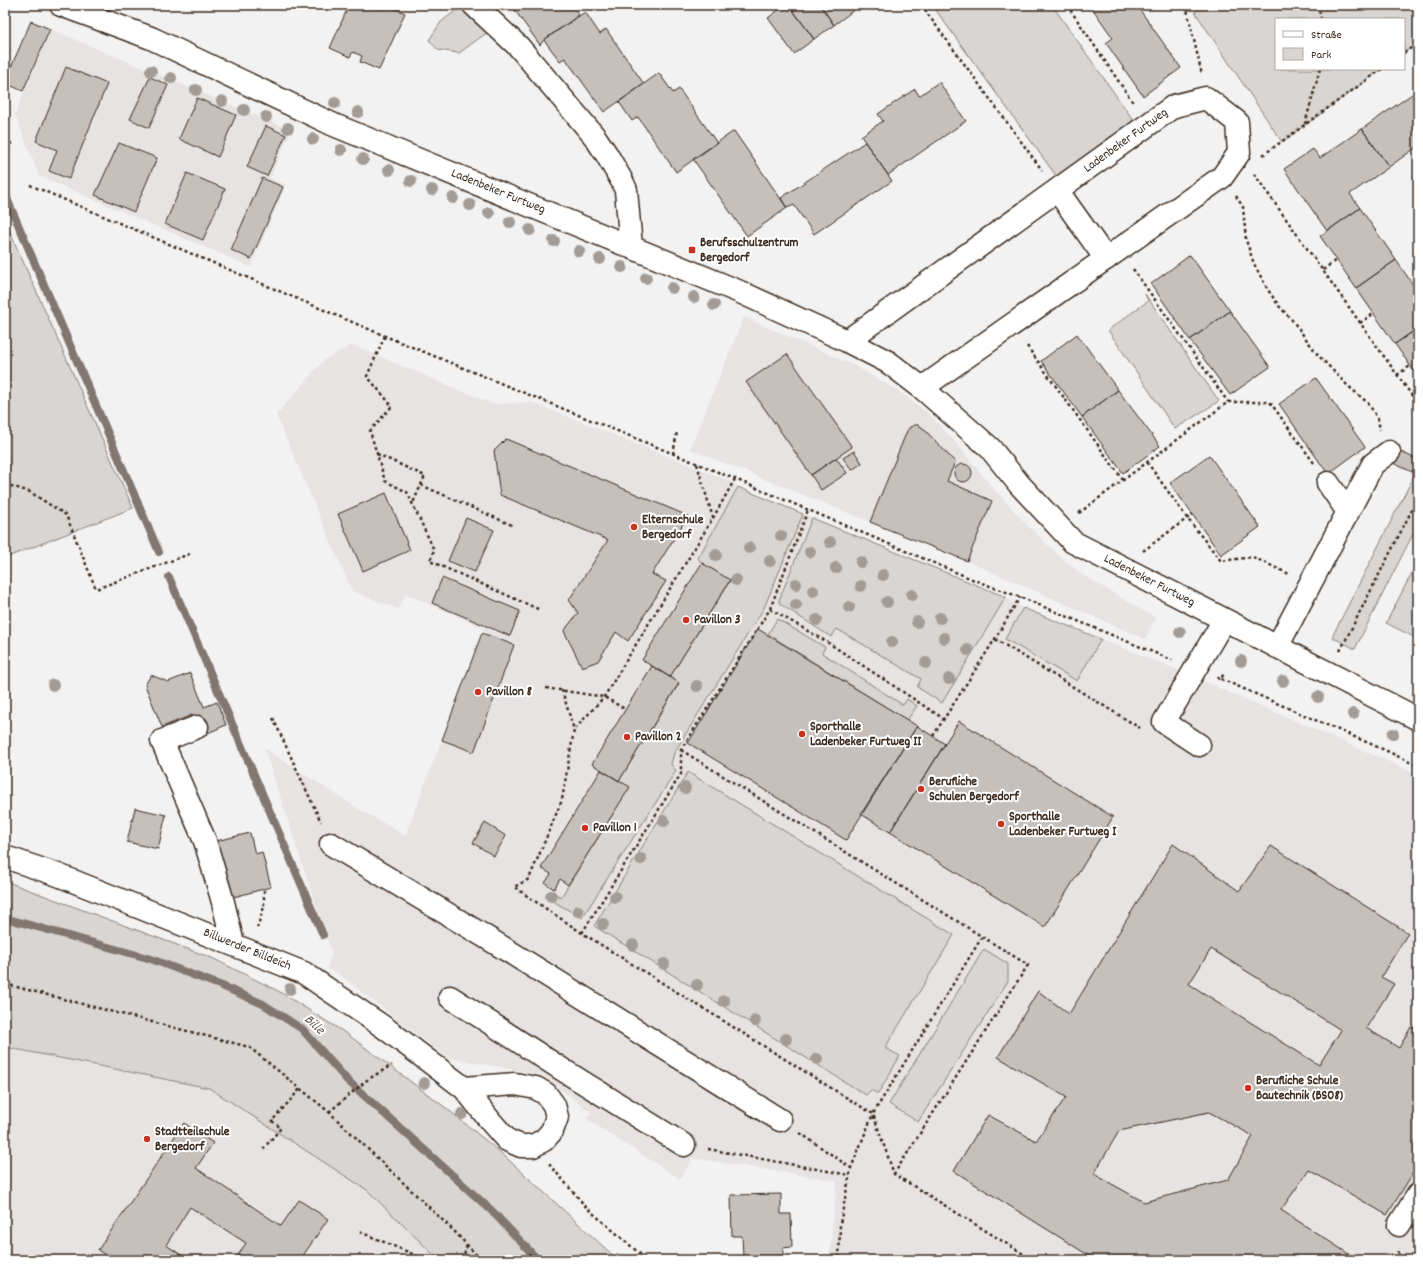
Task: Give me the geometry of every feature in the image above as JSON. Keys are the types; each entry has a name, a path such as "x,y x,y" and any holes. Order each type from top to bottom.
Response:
{"street":[{"name":"Ladenbeker Furtweg","path":"61,5 150,38 334,125 740,292 847,341 888,362 922,388 990,448 1019,484 1073,542 1418,719"},
{"name":"Ladenbeker Furtweg","path":"104,5 150,38"},
{"path":"474,5 519,47 595,137 607,155 626,190 631,247"},
{"name":"Ladenbeker Furtweg","path":"847,341 1174,106 1206,98"},
{"path":"922,388 1244,160 1237,122 1206,98"},
{"path":"1057,190 1112,254"},
{"path":"1277,647 1373,464 1389,452"},
{"path":"1328,483 1348,512"},
{"path":"1199,745 1164,722 1224,620"},
{"path":"197,727 162,741 205,841 224,902 241,948"},
{"path":"331,844 482,935 780,1120"},
{"name":"Billwerder Billdeich","path":"5,857 58,875 304,973 385,1028 464,1088 507,1140 521,1146 533,1146"},
{"path":"450,997 563,1070 684,1145"},
{"path":"546,1094 563,1070"},
{"path":"464,1088 514,1084 536,1088 546,1094 554,1105 557,1117 552,1131 544,1140 533,1146"},
{"path":"1399,1226 1418,1195"}],"path":[{"path":"922,5 1057,190"},
{"path":"1067,5 1148,125"},
{"path":"1186,5 1198,53 1206,98"},
{"path":"1318,5 1321,18"},
{"path":"1405,52 1418,43"},
{"path":"1305,125 1320,70"},
{"path":"1381,70 1305,125 1244,160 1418,404"},
{"path":"5,146 12,143"},
{"path":"1222,177 1243,207 1248,246 1254,264 1268,290 1318,355 1347,385 1368,403 1380,424 1380,432"},
{"path":"30,185 385,336 736,479 980,582 1221,679 1418,766"},
{"path":"1112,254 1228,402"},
{"path":"1323,270 1336,260"},
{"path":"1360,323 1374,314"},
{"path":"1012,325 1123,480"},
{"path":"385,336 367,376 392,406 370,431 385,481 407,492 434,550 430,561 538,609"},
{"path":"1397,375 1410,366"},
{"path":"1059,527 1228,402 1270,402 1328,483"},
{"path":"673,454 677,432"},
{"path":"377,454 425,476 412,504"},
{"path":"1147,462 1187,518 1221,561 1253,557 1311,584"},
{"path":"697,464 713,518"},
{"path":"574,730 604,697 736,479"},
{"path":"5,484 30,492 66,515 96,589 192,553"},
{"path":"421,484 514,526"},
{"path":"1329,673 1418,498"},
{"path":"582,933 681,774 680,750 770,609 808,510"},
{"path":"1121,567 1193,514"},
{"path":"933,736 996,639 1020,597"},
{"path":"770,609 827,642 944,719"},
{"path":"996,639 1143,730 1164,722"},
{"path":"1221,679 1224,672"},
{"path":"546,688 604,697 625,709"},
{"path":"562,690 574,730 562,800 529,879 514,887 582,933 873,1114 894,1174 1033,1260"},
{"path":"273,718 331,844"},
{"path":"680,750 1028,965 894,1174"},
{"path":"241,948 264,907 264,890"},
{"path":"839,1260 840,1224 849,1176 873,1114 982,937"},
{"path":"5,984 249,1047 328,1112 467,1244 481,1260"},
{"path":"328,1112 367,1080"},
{"path":"263,1149 281,1128 272,1121 300,1089"},
{"path":"780,1120 851,1168"},
{"path":"684,1145 849,1176"},
{"path":"533,1146 587,1208 647,1260"},
{"path":"360,1232 427,1260"},
{"path":"463,1260 467,1244"}],"shaded area":[{"path":"50,29 291,130 270,178 286,185 251,267 39,176 15,114"},
{"path":"744,317 851,364 897,390 929,414 959,446 992,487 1026,524 1055,552 1081,574 1156,618 1145,639 967,561 690,449"},
{"name":"Berufliche Schulen Bergedorf","path":"352,345 493,404 531,402 730,481 738,487 1006,597 1023,608 1166,665 1418,775 1418,1260 829,1260 837,1181 693,1158 680,1179 586,1119 592,1113 542,1075 446,1057 337,973 327,969 332,954 264,748 351,804 405,836 484,628 406,594 398,609 352,591 276,415 324,360"},
{"name":"Stadtteilschule Bergedorf","path":"5,1047 209,1088 367,1190 439,1260 5,1260"}],"green space":[{"path":"463,5 466,5 488,32 459,53 438,50 429,40 441,22"},
{"path":"932,5 1052,5 1134,121 1057,177"},
{"path":"1206,5 1418,5 1418,43 1405,52 1405,18 1275,18 1275,70 1381,70 1282,142 1195,12"},
{"path":"5,221 133,508 5,558"},
{"path":"1145,294 1219,401 1175,429 1108,330 1148,301"},
{"path":"1418,468 1418,524 1355,649 1332,637"},
{"path":"738,487 803,514 764,608 674,753 671,764 676,771 582,918 546,897 551,891 561,897 629,788 619,781 679,684 670,677 730,581 702,563 698,558"},
{"path":"812,518 1006,597 942,703 917,687 921,679 837,629 831,637 780,604 779,600"},
{"path":"1418,561 1418,639 1386,623"},
{"path":"1023,608 1101,639 1077,681 1005,639"},
{"path":"777,619 825,647 822,653 903,705 907,699 917,706 907,720 768,634"},
{"path":"688,772 954,935 885,1048 900,1056 878,1094 871,1090 866,1095 594,926"},
{"path":"5,881 212,958 280,992 347,1034 446,1108 501,1153 618,1260 439,1260 367,1190 209,1088 5,1047"},
{"path":"984,949 1008,964 1008,981 918,1122 889,1104"}],"building":[{"path":"349,5 374,5 383,9 385,5 387,5 405,13 379,70 360,62 362,56 353,52 350,57 330,48"},
{"path":"511,5 572,5 579,15 544,40 540,45"},
{"path":"785,5 789,5 814,39 794,54 768,18"},
{"path":"789,5 820,5 834,25 814,39"},
{"path":"820,5 850,5 854,10 834,25"},
{"path":"1090,5 1147,5 1140,10 1181,68 1143,96 1106,43 1113,38"},
{"path":"585,12 600,34 606,29 644,84 604,112 565,58 560,61 544,40"},
{"path":"31,21 50,29 23,91 5,83 5,81"},
{"path":"66,67 107,84 69,179 49,171 57,150 36,141"},
{"path":"659,73 673,93 679,89 717,143 676,172 638,117 632,121 619,102"},
{"path":"150,77 168,85 149,128 130,119"},
{"path":"939,82 966,121 888,175 861,136 883,121 878,114 915,89 919,96"},
{"path":"1415,92 1418,96 1418,146 1389,167 1362,129"},
{"path":"197,98 236,115 218,157 179,139"},
{"path":"266,126 286,135 267,176 247,167"},
{"path":"1362,129 1389,167 1350,194 1360,208 1327,231 1284,169 1313,149 1320,158"},
{"path":"734,131 787,208 747,236 693,159"},
{"path":"865,142 892,181 814,234 794,205 787,208 781,198"},
{"path":"119,143 157,158 134,212 95,195"},
{"path":"187,173 225,189 203,240 165,224"},
{"path":"262,178 283,187 251,259 231,250"},
{"path":"1360,208 1396,260 1356,288 1320,236"},
{"path":"1190,255 1230,311 1190,340 1151,284"},
{"path":"1396,260 1418,292 1418,328 1395,344 1356,288"},
{"path":"1230,311 1270,367 1230,395 1190,340"},
{"path":"1418,328 1418,377 1395,344"},
{"path":"1077,334 1118,390 1082,417 1041,361"},
{"path":"787,354 852,447 811,475 746,382"},
{"path":"1316,378 1365,447 1328,474 1279,404"},
{"path":"1118,390 1160,446 1123,473 1082,417"},
{"path":"915,425 923,428 955,462 947,481 992,501 967,561 870,522 907,431 910,427"},
{"path":"506,439 688,516 652,574 666,581 628,641 616,632 598,661 582,667 564,631 578,613 569,600 608,540 500,495 494,451"},
{"path":"1397,450 1418,460 1412,472 1391,462"},
{"path":"854,451 862,463 852,470 843,458"},
{"path":"1209,455 1260,527 1221,555 1170,483"},
{"path":"836,458 847,473 821,490 811,475"},
{"path":"963,464 969,467 972,473 969,479 963,482 957,479 954,473 957,467"},
{"path":"386,493 410,550 363,571 338,514"},
{"path":"466,518 494,530 475,572 448,561"},
{"name":"Pavillon 3","path":"702,563 730,580 670,677 642,660"},
{"path":"442,578 520,611 510,636 432,603"},
{"name":"Sporthalle Ladenbeker Furtweg II","path":"758,629 917,726 846,840 688,743"},
{"name":"Pavillon 8","path":"482,633 514,645 474,752 442,740"},
{"name":"Pavillon 2","path":"652,666 679,683 619,781 592,764"},
{"path":"190,673 204,707 217,702 226,725 201,736 192,715 162,727 145,685 151,675 168,682"},
{"name":"Sporthalle Ladenbeker Furtweg I","path":"959,721 1113,817 1045,927 890,832"},
{"path":"917,726 945,744 890,832 861,814"},
{"name":"Pavillon 1","path":"601,770 630,787 568,885 560,879 554,889 545,883 551,874 541,868"},
{"path":"135,808 166,815 158,849 127,842"},
{"path":"485,823 506,836 494,856 473,843"},
{"path":"250,833 255,854 262,852 271,887 230,898 216,841"},
{"path":"1173,844 1239,891 1271,846 1408,933 1381,977 1394,984 1366,1028 1399,1048 1411,1027 1418,1031 1418,1165 1387,1215 1309,1170 1281,1210 1358,1260 1096,1260 954,1171 988,1115 1036,1141 1066,1097 998,1057 1038,991 1069,1014","holes":["1211,949 1341,1030 1319,1065 1189,984","1209,1112 1253,1136 1228,1180 1144,1202 1094,1174 1119,1131"]},
{"path":"184,1123 213,1143 196,1168 281,1226 299,1200 328,1219 300,1260 235,1260 246,1243 190,1207 166,1245 189,1260 112,1260 98,1250"},
{"path":"781,1194 781,1214 791,1214 792,1247 783,1248 783,1256 743,1256 742,1236 732,1236 731,1195"}],"waterway":[{"path":"5,194 159,552"},
{"path":"169,577 323,935"},
{"name":"Bille","path":"5,918 151,959 222,986 263,1004 302,1029 347,1080 492,1211 538,1260"}],"place":[{"name":"Berufsschulzentrum Bergedorf","path":"692,250"},
{"name":"Elternschule Bergedorf","path":"634,527"},
{"name":"Pavillon 3","path":"686,620"},
{"name":"Pavillon 8","path":"478,692"},
{"name":"Sporthalle Ladenbeker Furtweg II","path":"802,734"},
{"name":"Pavillon 2","path":"627,737"},
{"name":"Berufliche Schulen Bergedorf","path":"921,789"},
{"name":"Sporthalle Ladenbeker Furtweg I","path":"1001,824"},
{"name":"Pavillon 1","path":"585,828"},
{"name":"Berufliche Schule Bautechnik (BS08)","path":"1248,1088"},
{"name":"Stadtteilschule Bergedorf","path":"147,1139"}]}
